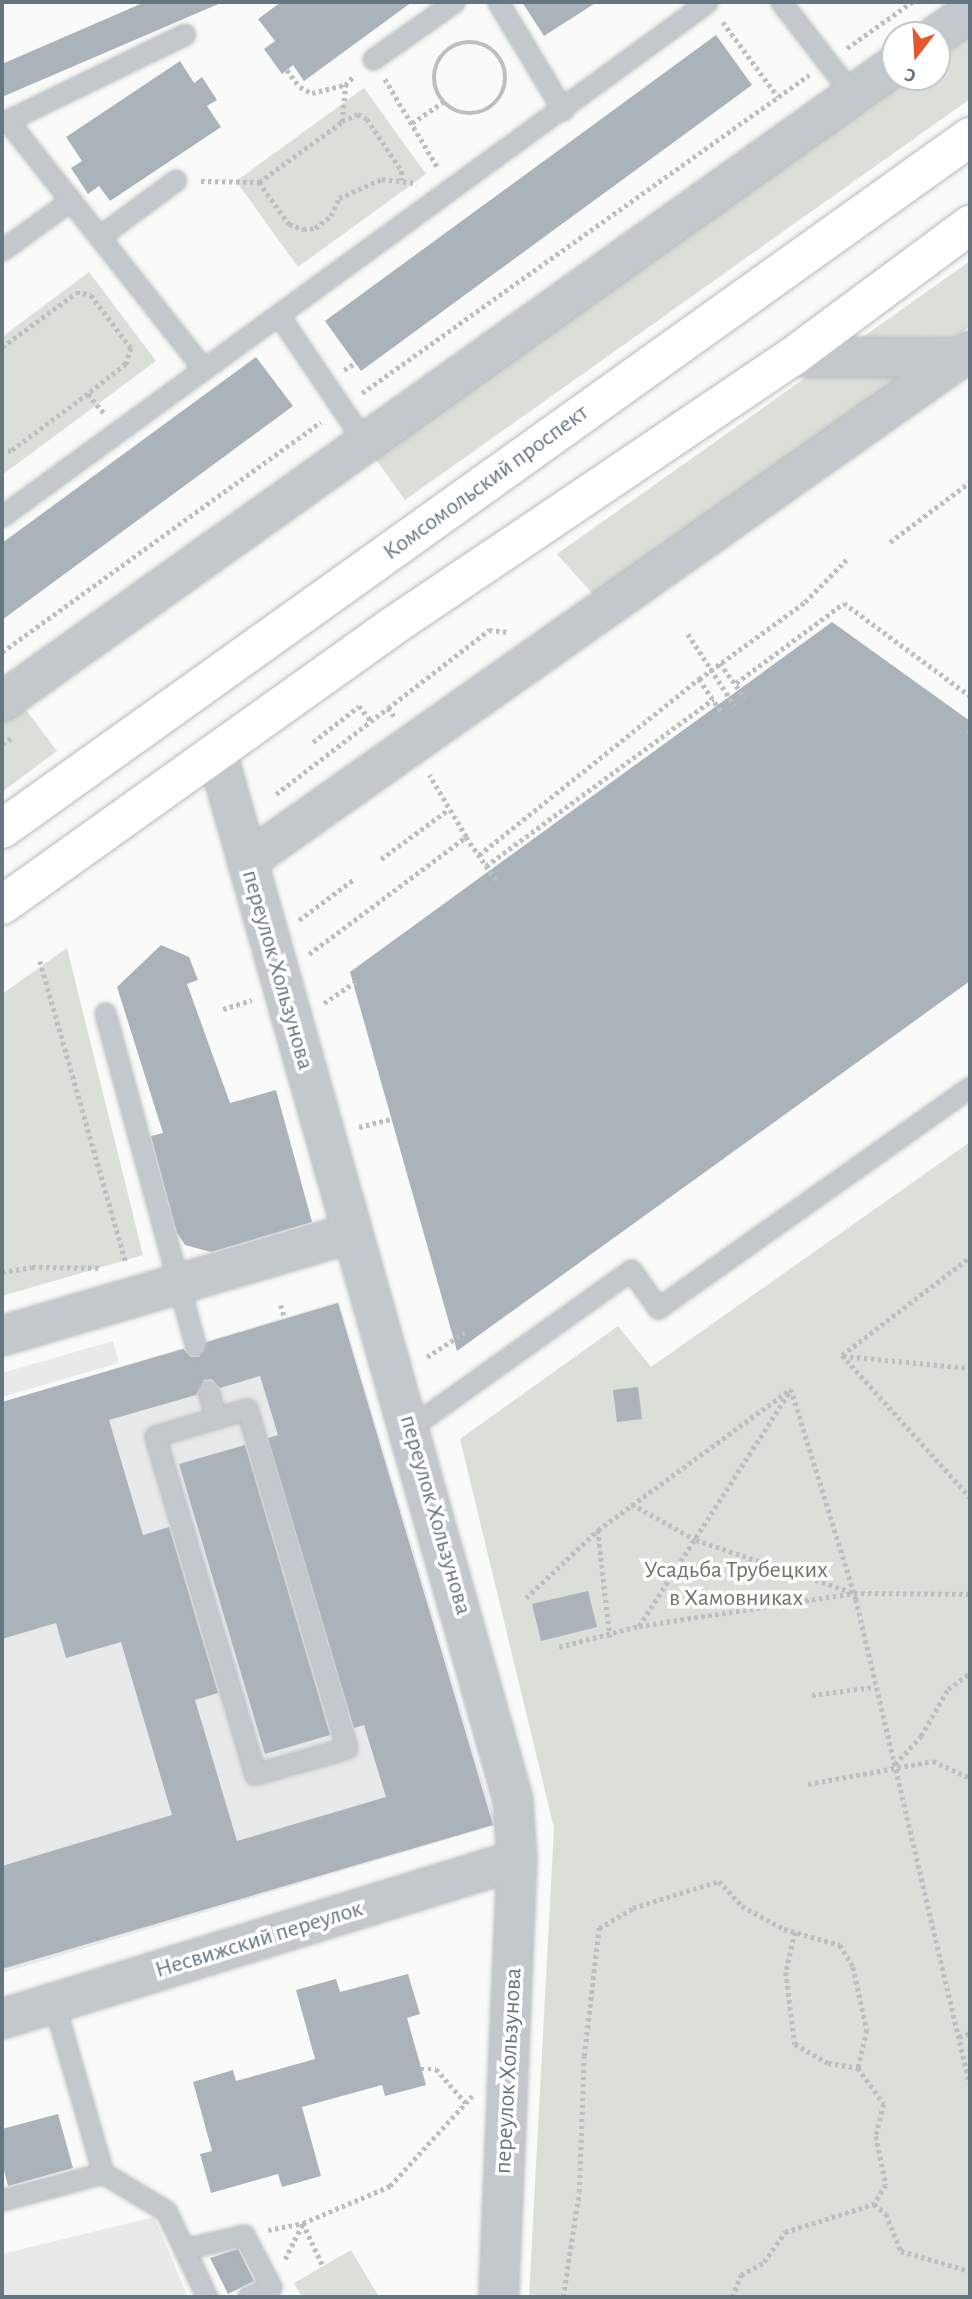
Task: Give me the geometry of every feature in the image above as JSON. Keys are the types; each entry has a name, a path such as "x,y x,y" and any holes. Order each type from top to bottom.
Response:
{"main road":[{"name":"Комсомольский проспект","path":"2,829 970,137"},
{"path":"2,905 393,626 792,357 970,225"}],"street":[{"path":"951,25 970,12"},
{"path":"2,702 364,441 881,75"},
{"path":"792,357 965,354"},
{"path":"247,861 965,354"},
{"name":"переулок Хользунова","path":"217,752 352,1233 411,1427 513,1800 517,1860 499,2297"},
{"path":"2,1336 352,1233"},
{"name":"Несвижский переулок","path":"2,2019 517,1860"}],"lane":[{"path":"373,59 454,2"},
{"path":"498,2 563,110"},
{"path":"2,516 202,367 280,317 707,2"},
{"path":"781,2 853,95"},
{"path":"185,34 4,122 71,200 202,367"},
{"path":"100,236 176,180"},
{"path":"2,250 71,200"},
{"path":"280,317 364,441"},
{"path":"105,1013 195,1345"},
{"path":"411,1427 631,1270 658,1308 970,1087"},
{"path":"208,1391 216,1418"},
{"path":"247,1409 347,1748 255,1774 155,1436 216,1418 247,1409"},
{"path":"54,2003 103,2173 166,2211 207,2297"},
{"path":"2,2200 103,2173"},
{"path":"184,2249 244,2235 271,2287 248,2297"}],"path":[{"path":"2,652 912,2"},
{"path":"474,41 496,52 507,74 502,96 495,105 474,115 463,114 443,102 434,79 441,56 450,47 474,41"},
{"path":"287,70 300,87 312,93 345,85 373,59 452,191"},
{"path":"342,122 345,85"},
{"path":"412,123 443,102"},
{"path":"176,180 259,182 342,122 358,114 367,119 402,171 401,180"},
{"path":"259,182 289,224 303,229 315,228 331,216 339,198 382,179 401,180 452,191"},
{"path":"2,347 76,293 90,295 131,348 126,365 11,450 2,451"},
{"path":"342,371 355,363"},
{"path":"890,542 970,482"},
{"path":"479,855 699,679 805,603 846,560"},
{"path":"736,683 844,603 970,696"},
{"path":"688,634 735,706"},
{"path":"720,663 745,698"},
{"path":"699,679 723,714"},
{"path":"486,866 713,699"},
{"path":"313,742 359,706 370,721"},
{"path":"274,796 388,708 496,880"},
{"path":"381,859 449,809"},
{"path":"308,955 466,836"},
{"path":"305,916 354,879"},
{"path":"2,1272 32,1267 128,1269 40,961"},
{"path":"322,1004 358,980"},
{"path":"223,1009 259,997"},
{"path":"358,1127 391,1119"},
{"path":"842,1356 970,1257"},
{"path":"281,1305 285,1319"},
{"path":"427,1357 465,1332"},
{"path":"842,1356 970,1368"},
{"path":"842,1356 970,1497"},
{"path":"526,1598 598,1530 791,1389"},
{"path":"639,1626 791,1389"},
{"path":"791,1389 855,1593 874,1687 970,2084"},
{"path":"631,1504 696,1540 855,1593"},
{"path":"598,1530 610,1637"},
{"path":"559,1647 610,1637 639,1626 855,1593 970,1594"},
{"path":"895,1765 921,1737 948,1689 970,1673"},
{"path":"812,1695 874,1687"},
{"path":"808,1784 895,1765 933,1761 970,1778"},
{"path":"563,2297 579,2192 584,2056 599,1928 633,1908 719,1881 742,1906 795,1932 840,1945 853,1968 867,2031 858,2068"},
{"path":"732,2297 741,2275 764,2262 785,2232 874,2204 886,2185 876,2136 884,2105 858,2068 828,2063 795,2044 786,1972 795,1932"},
{"path":"958,2037 970,2033"},
{"path":"421,2069 436,2068 466,2103"},
{"path":"244,2235 303,2223 390,2186 475,2093"},
{"path":"874,2204 886,2214 891,2235 901,2251 970,2271"},
{"path":"303,2223 323,2266"},
{"path":"271,2287 303,2223"}],"shaded area":[{"path":"339,1301 496,1825 2,1973 2,1402"},
{"path":"113,1341 119,1363 2,1397 2,1373"},
{"path":"154,2217 188,2297 2,2297 2,2254"}],"green space":[{"path":"970,22 970,99 405,500 370,451 881,87 881,91 951,91 951,36"},
{"path":"364,88 426,174 298,267 236,181"},
{"path":"970,261 970,326 598,600 557,554"},
{"path":"89,272 156,361 2,475 2,337"},
{"path":"20,702 57,751 2,792 2,715"},
{"path":"67,948 143,1255 2,1296 2,994"},
{"name":"Усадьба Трубецких в Хамовниках","path":"970,1142 970,2297 529,2297 554,1828 460,1439 618,1326 651,1367"},
{"path":"351,2250 379,2297 302,2297 294,2283"}],"building":[{"path":"145,2 223,2 2,97 2,64"},
{"path":"281,2 412,2 304,81 293,65 282,74 264,49 275,41 258,19"},
{"path":"522,2 597,2 544,36"},
{"path":"716,35 752,85 361,371 325,321"},
{"path":"180,61 194,83 202,77 217,100 207,106 221,127 110,201 99,186 88,194 71,168 82,161 66,137"},
{"path":"256,357 293,406 2,620 2,543"},
{"path":"832,622 970,721 970,981 457,1351 350,972"},
{"path":"161,945 189,957 198,980 187,984 230,1103 276,1090 312,1222 211,1252 185,1245 177,1233 151,1136 163,1133 117,987"},
{"path":"338,1303 493,1825 2,1969 2,1866 172,1815 121,1642 66,1658 56,1623 2,1639 2,1402 183,1349 191,1357 199,1357 207,1342","holes":["260,1376 278,1435 268,1438 354,1728 364,1725 386,1797 237,1841 195,1700 218,1693 169,1527 143,1535 109,1420 196,1395 204,1380 212,1379 220,1388"]},
{"path":"638,1387 642,1419 617,1422 613,1390"},
{"path":"245,1445 330,1735 265,1754 179,1464"},
{"path":"588,1591 597,1627 541,1641 532,1604"},
{"path":"408,1974 420,2014 407,2018 426,2085 385,2096 382,2085 302,2107 321,2176 282,2187 278,2174 211,2193 200,2154 212,2151 193,2082 233,2070 236,2081 315,2059 296,1990 336,1979 340,1992"},
{"path":"58,2114 73,2168 8,2186 2,2162 2,2129"},
{"path":"238,2249 254,2281 228,2294 210,2258"}]}
